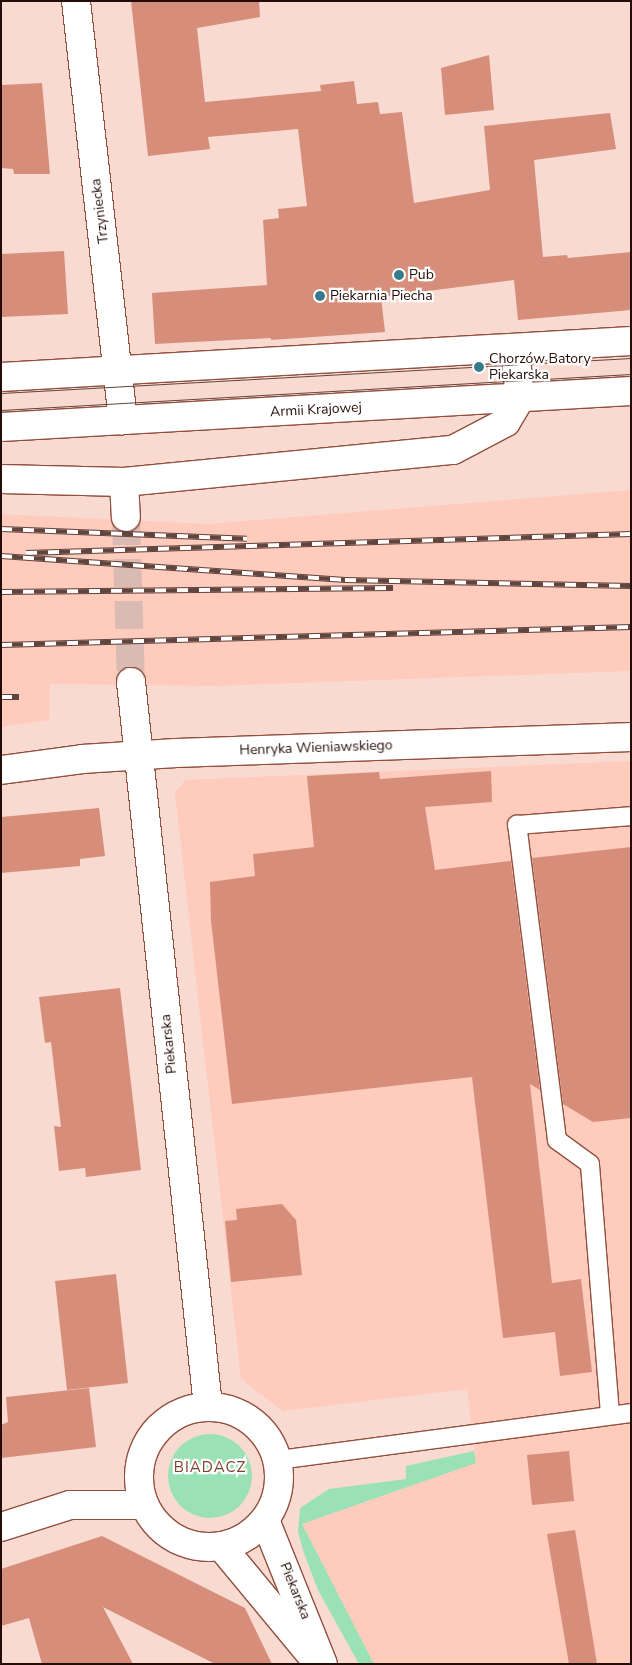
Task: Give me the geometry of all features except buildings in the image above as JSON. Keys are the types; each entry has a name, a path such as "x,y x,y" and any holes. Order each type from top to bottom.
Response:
{"street":[{"name":"Trzyniecka","path":"76,1 123,420"},
{"path":"1,377 631,341"},
{"path":"1,479 124,482 453,450 506,422 520,399 516,348"},
{"name":"Armii Krajowej","path":"1,427 520,399 631,391"},
{"path":"124,482 126,517"},
{"name":"Piekarska","path":"131,682 208,1406"},
{"name":"Henryka Wieniawskiego","path":"1,770 138,755 631,737"},
{"path":"208,1406 228,1410 246,1418 262,1430 279,1460 278,1486 265,1520 248,1534 221,1546 193,1545 175,1538 159,1526 144,1505 139,1470 145,1450 155,1432 171,1418 189,1410 208,1406"},
{"path":"1,1527 70,1505 144,1505"},
{"name":"Piekarska","path":"265,1520 323,1664"},
{"name":"Piekarska","path":"221,1546 318,1664"}],"lane":[{"path":"610,1414 590,1164 558,1140 517,824 631,816"},
{"path":"279,1460 610,1414 631,1413"}],"shaded area":[{"path":"631,490 631,671 212,686 50,684 49,720 1,727 1,514 207,524"},
{"path":"631,761 631,1664 374,1664 302,1524 476,1463 467,1389 283,1411 241,1379 175,793 185,780"}],"green space":[{"path":"210,1434 226,1437 240,1446 249,1460 252,1476 249,1492 240,1506 226,1515 210,1518 194,1515 180,1506 171,1492 168,1476 171,1460 180,1446 194,1437"},
{"path":"474,1451 476,1463 302,1524 374,1664 359,1664 318,1590 304,1553 298,1532 300,1508 329,1489 406,1479 406,1466"}],"tunnel":[{"path":"126,517 131,682"}],"tram line":[{"path":"1,393 631,358"},
{"path":"1,410 631,374"}],"railway":[{"path":"1,529 247,539"},
{"path":"26,553 631,534"},
{"path":"1,556 345,580 631,586"},
{"path":"1,592 393,588"},
{"path":"1,645 631,627"},
{"path":"1,697 19,697"}],"place":[{"name":"Pub","path":"399,275"},
{"name":"Piekarnia Piecha","path":"320,296"},
{"name":"Chorzów Batory Piekarska","path":"479,367"}],"district":[{"name":"BIADACZ","path":"210,1468"}]}
